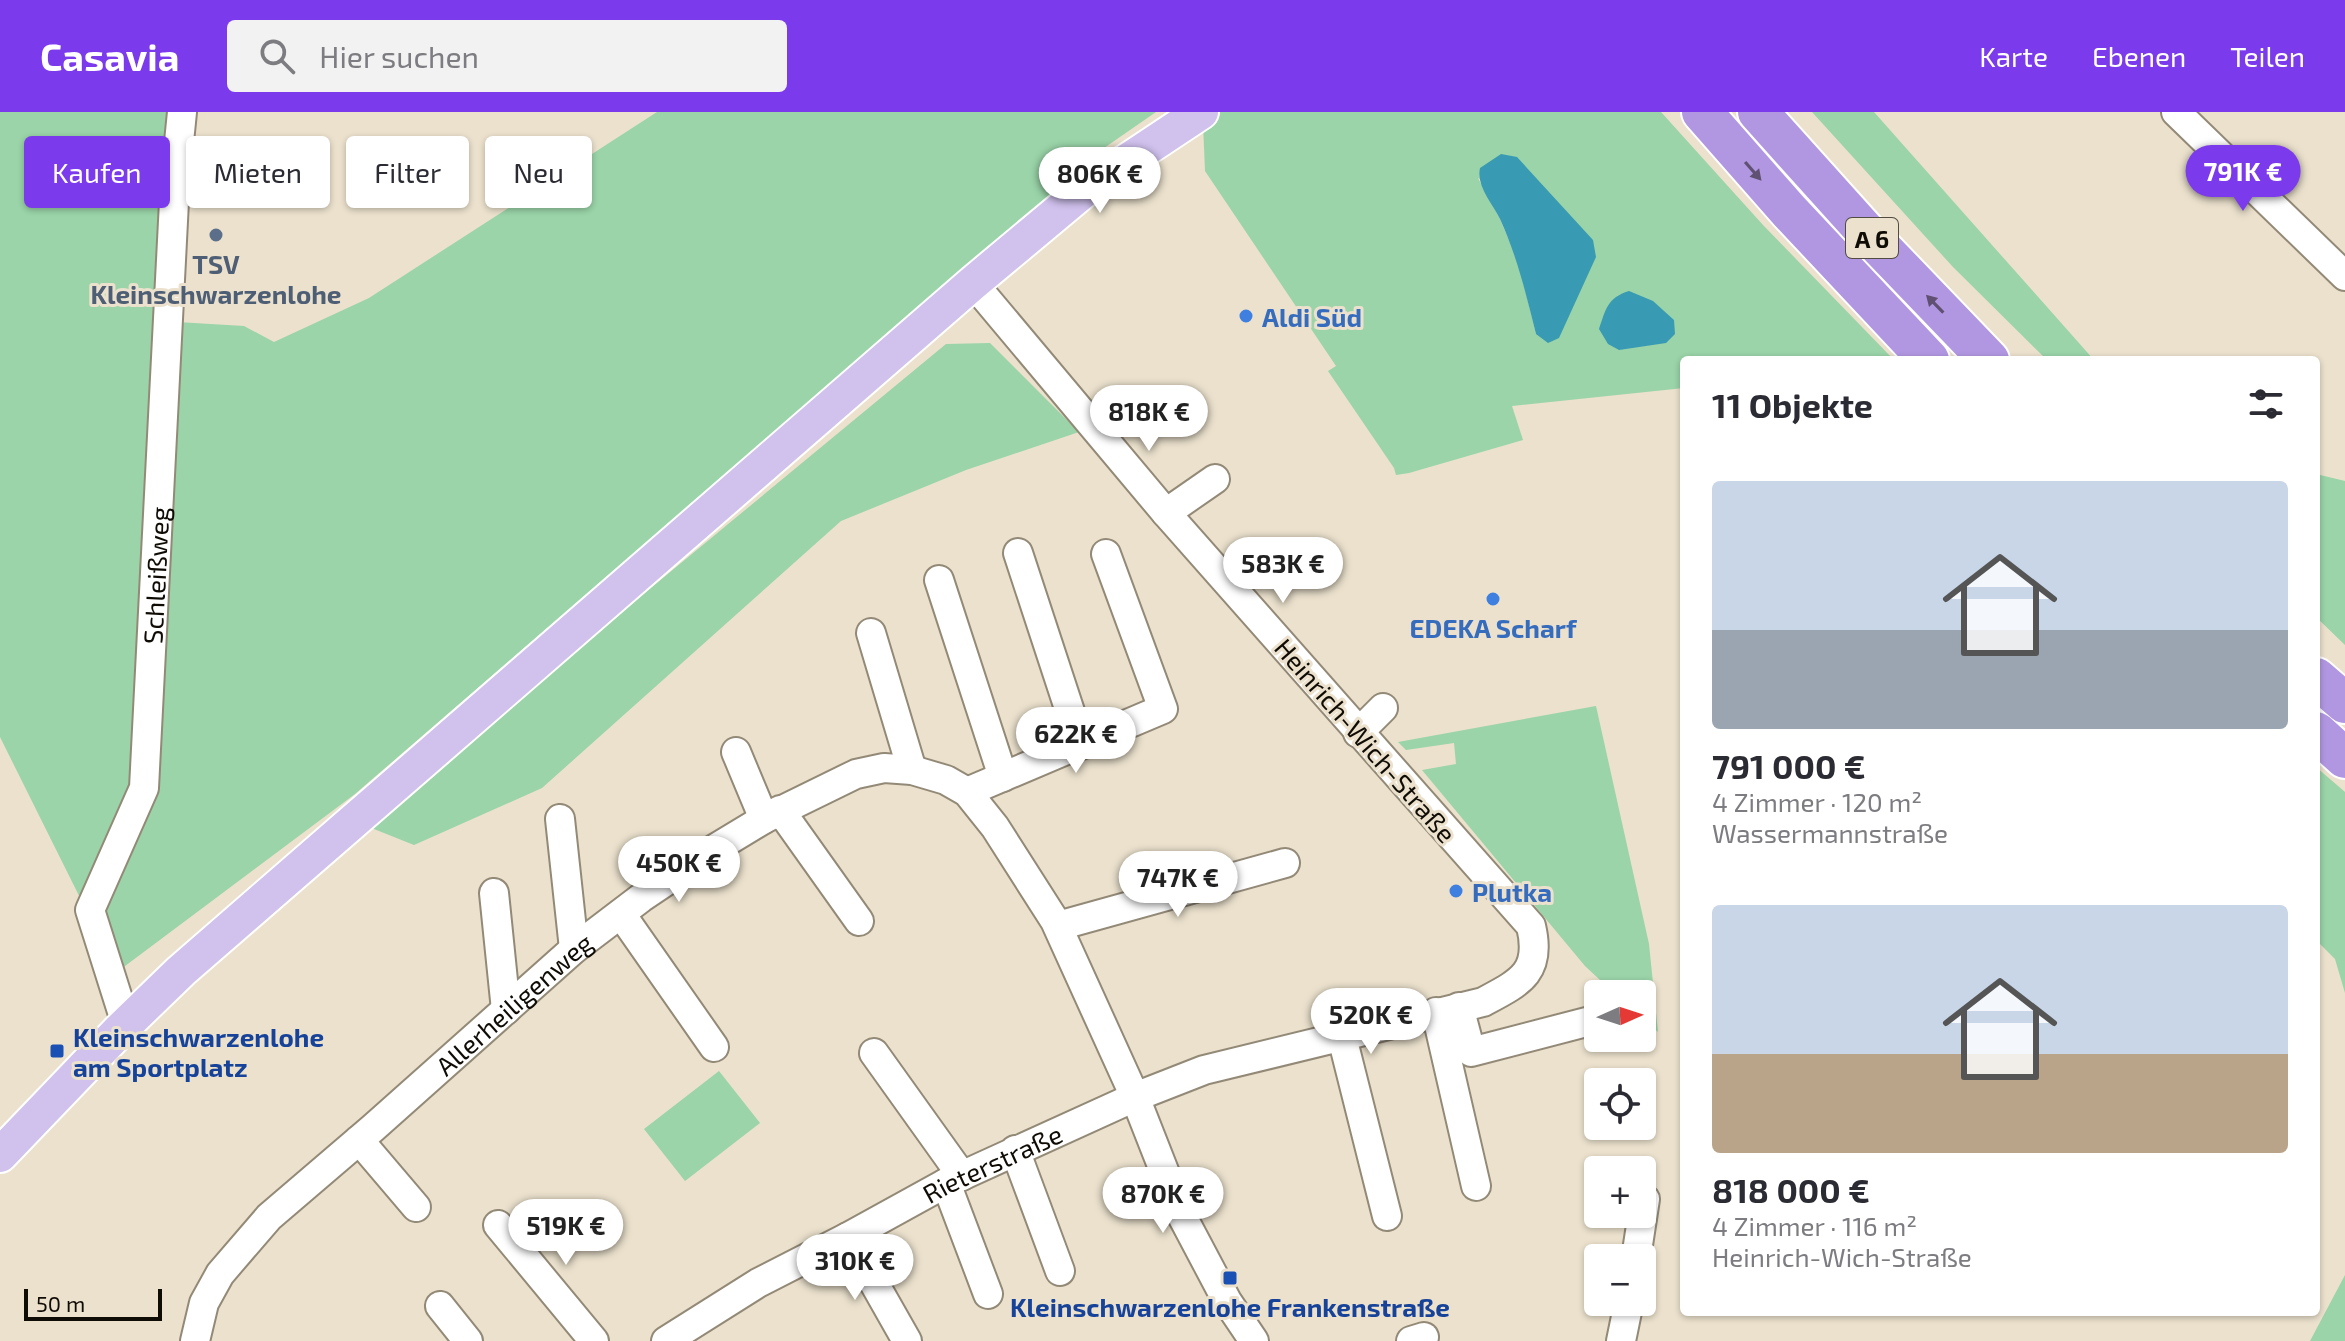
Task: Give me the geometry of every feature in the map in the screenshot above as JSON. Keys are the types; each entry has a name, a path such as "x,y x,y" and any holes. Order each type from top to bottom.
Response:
{"highway":[{"name":"A 6","path":"1702,112 1789,211 1925,356"},
{"name":"A 6","path":"1758,112 1865,231 1985,356"},
{"path":"2320,681 2345,703"},
{"path":"2320,736 2345,758"}],"main road":[{"path":"0,1155 181,971 973,283 1088,187 1201,112"}],"street":[{"name":"Schleißweg","path":"126,1024 90,910 144,788 174,196 182,112"},
{"path":"2176,112 2345,276"},
{"name":"Heinrich-Wich-Straße","path":"973,283 1166,513 1531,926 1536,945"},
{"path":"1166,513 1215,479"},
{"path":"1018,553 1081,745"},
{"path":"967,792 1163,709 1106,554"},
{"path":"939,580 1003,777"},
{"path":"871,633 912,770"},
{"path":"1358,733 1383,708"},
{"path":"736,752 772,815 859,921"},
{"name":"Allerheiligenweg","path":"195,1341 204,1303 220,1274 269,1217 574,949 711,851 772,815 856,774 884,768 912,770 946,780 967,792 995,827 1058,926 1135,1097 1181,1214 1227,1301 1254,1341"},
{"path":"560,819 574,949"},
{"path":"1058,926 1285,863"},
{"path":"494,893 506,1010"},
{"path":"621,914 714,1047"},
{"name":"Rieterstraße","path":"666,1341 758,1283 954,1179 1135,1097 1204,1070 1483,1002 1510,988 1527,972 1534,959 1536,945"},
{"path":"1447,1010 1471,1052 1584,1023"},
{"path":"1447,1010 1476,1186"},
{"path":"1342,1037 1387,1216"},
{"path":"874,1053 954,1179 988,1294"},
{"path":"359,1140 416,1207"},
{"path":"1015,1150 1060,1271"},
{"path":"498,1225 594,1341"},
{"path":"848,1237 907,1341"},
{"path":"440,1306 468,1341"},
{"path":"1621,1341 1626,1316"}],"green space":[{"path":"0,112 178,112 177,322 244,326 274,342 369,298 508,208 592,208 592,154 657,112 1156,112 1104,148 355,794 117,972 0,737"},
{"path":"1220,112 1661,112 1763,225 1890,356 1680,356 1680,388 1512,406 1523,440 1396,475 1328,371 1336,366 1205,171 1203,123","holes":["1478,178 1593,240 1536,334 1518,261"]},
{"path":"1812,112 1874,112 2090,356 2043,356 1953,267"},
{"path":"990,343 1079,432 966,470 841,521 542,788 414,845 364,825 946,344"},
{"path":"2320,475 2345,481 2345,645 2320,621"},
{"path":"1596,706 1649,944 1653,980 1600,980 1585,966 1422,770 1456,764 1454,743 1406,750 1398,742"},
{"path":"2320,770 2345,792 2345,993 2335,959 2320,944"},
{"path":"719,1071 760,1123 685,1181 644,1129"},
{"path":"2345,1275 2345,1341 2310,1341"}],"water":[{"path":"1501,154 1517,157 1593,240 1596,257 1559,338 1548,343 1536,334 1511,247 1480,181 1480,168"},
{"path":"1629,291 1653,301 1674,320 1675,334 1666,343 1619,350 1608,344 1599,329 1608,305"}],"place":[{"name":"TSV Kleinschwarzenlohe","path":"216,235"},
{"name":"Aldi Süd","path":"1246,316"},
{"name":"EDEKA Scharf","path":"1493,599"},
{"name":"Plutka","path":"1456,891"},
{"name":"Kleinschwarzenlohe am Sportplatz","path":"57,1051"},
{"name":"Kleinschwarzenlohe Frankenstraße","path":"1230,1278"}]}
